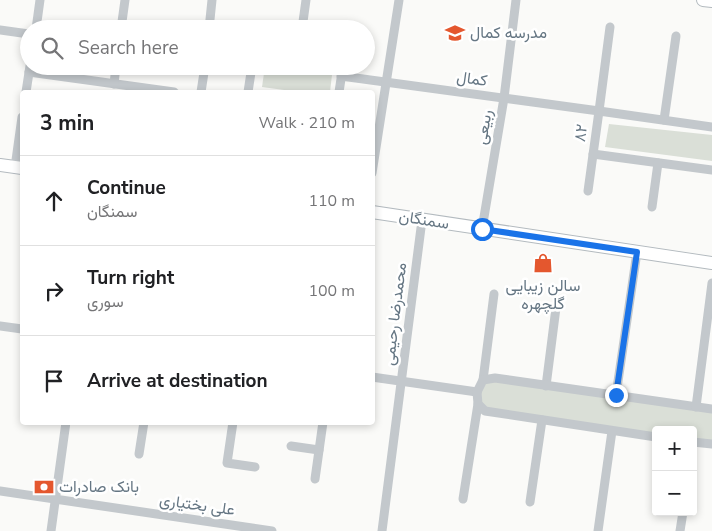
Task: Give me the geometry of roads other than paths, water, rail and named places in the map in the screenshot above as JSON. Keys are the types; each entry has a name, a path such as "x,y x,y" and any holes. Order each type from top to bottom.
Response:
{"main road":[{"path":"703,0 712,1"},
{"path":"0,164 19,167"},
{"name":"سمنگان","path":"375,212 712,263"}],"street":[{"path":"37,20 40,0"},
{"path":"122,20 125,0"},
{"path":"210,20 212,0"},
{"path":"303,20 306,0"},
{"path":"375,154 399,0"},
{"name":"ربیعی","path":"482,229 504,98 516,0"},
{"path":"599,111 610,28"},
{"path":"0,30 20,33"},
{"path":"664,120 676,36"},
{"path":"26,90 29,75"},
{"path":"64,75 144,90"},
{"path":"114,84 115,75"},
{"path":"201,90 204,75"},
{"path":"248,90 251,75"},
{"path":"339,90 341,76"},
{"name":"کمال","path":"341,76 599,111"},
{"name":"۸۲","path":"712,127 599,111 593,154 712,170"},
{"path":"19,167 20,150"},
{"path":"588,191 593,154"},
{"path":"652,207 658,163"},
{"name":"محمدرضا رحیمی","path":"382,531 422,220"},
{"path":"616,395 637,252"},
{"path":"696,407 712,283"},
{"path":"463,498 478,404 477,392 483,380 494,294"},
{"path":"546,386 557,300"},
{"path":"0,326 20,329"},
{"path":"375,377 477,392"},
{"path":"483,380 495,378 712,409"},
{"path":"478,404 485,411 652,436"},
{"path":"530,502 542,420"},
{"path":"51,531 66,425"},
{"path":"139,454 144,425"},
{"path":"233,425 227,463 255,467"},
{"path":"315,479 323,425"},
{"path":"598,531 612,431"},
{"path":"697,442 712,444"},
{"path":"291,446 319,450"},
{"name":"علی بختیاری","path":"0,491 272,531"},
{"path":"680,531 682,516"}],"place":[{"name":"مدرسه کمال","path":"455,33"},
{"name":"سالن زیبایی گلچهره","path":"543,263"},
{"name":"بانک صادرات","path":"44,487"}]}
